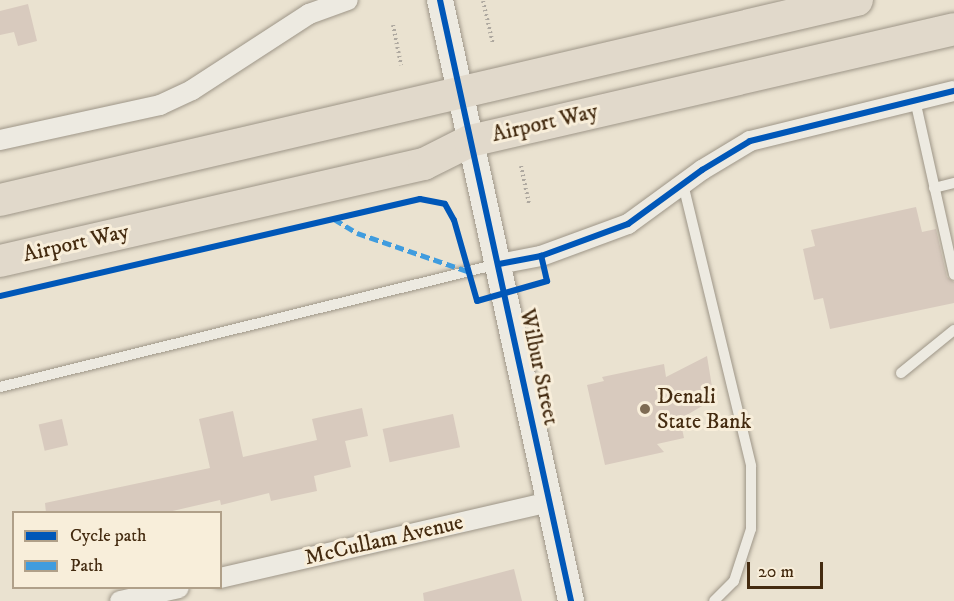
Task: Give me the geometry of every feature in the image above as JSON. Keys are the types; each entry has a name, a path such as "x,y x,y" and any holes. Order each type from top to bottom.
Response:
{"main road":[{"name":"Airport Way","path":"0,201 857,0"},
{"name":"Airport Way","path":"0,261 424,164 470,141 954,29"}],"street":[{"path":"0,140 160,105 192,90 309,14 348,0"},
{"name":"Wilbur Street","path":"440,0 571,601"},
{"path":"498,264 541,256 628,225 683,184 750,141 954,91"},
{"name":"McCullam Avenue","path":"222,578 548,502"},
{"path":"120,601 174,589"}],"lane":[{"path":"915,100 954,275"},
{"path":"934,188 954,183"},
{"path":"683,184 751,466 751,530 734,581 714,601"},
{"path":"0,387 498,264"},
{"path":"901,373 954,330"}],"path":[{"path":"483,0 493,44"},
{"path":"393,25 401,65"},
{"path":"521,166 529,205"}],"building":[{"path":"28,4 37,41 18,46 14,32 0,35 0,11"},
{"path":"916,207 922,232 936,229 947,277 954,282 954,303 830,329 823,298 814,300 803,249 815,246 811,230"},
{"name":"Denali State Bank","path":"707,356 714,399 680,419 684,438 657,444 664,452 605,465 587,385 604,381 602,377 664,364 666,377"},
{"path":"362,408 368,436 345,441 351,467 314,476 317,491 271,501 269,493 221,505 220,500 173,511 46,511 45,503 210,468 199,419 233,411 243,457 317,440 312,419"},
{"path":"453,414 460,447 390,462 383,429"},
{"path":"62,419 68,445 45,451 39,424"},
{"path":"514,569 522,601 424,601 423,593"}],"marked path":[{"path":"334,219 357,233 470,272"}],"cycle path":[{"path":"440,0 571,601"},
{"path":"499,264 541,256 628,224 702,170 750,141 954,91"},
{"path":"0,296 420,199 445,204 454,220 477,301 547,281 541,256"}],"place":[{"name":"Denali State Bank","path":"645,409"}]}
